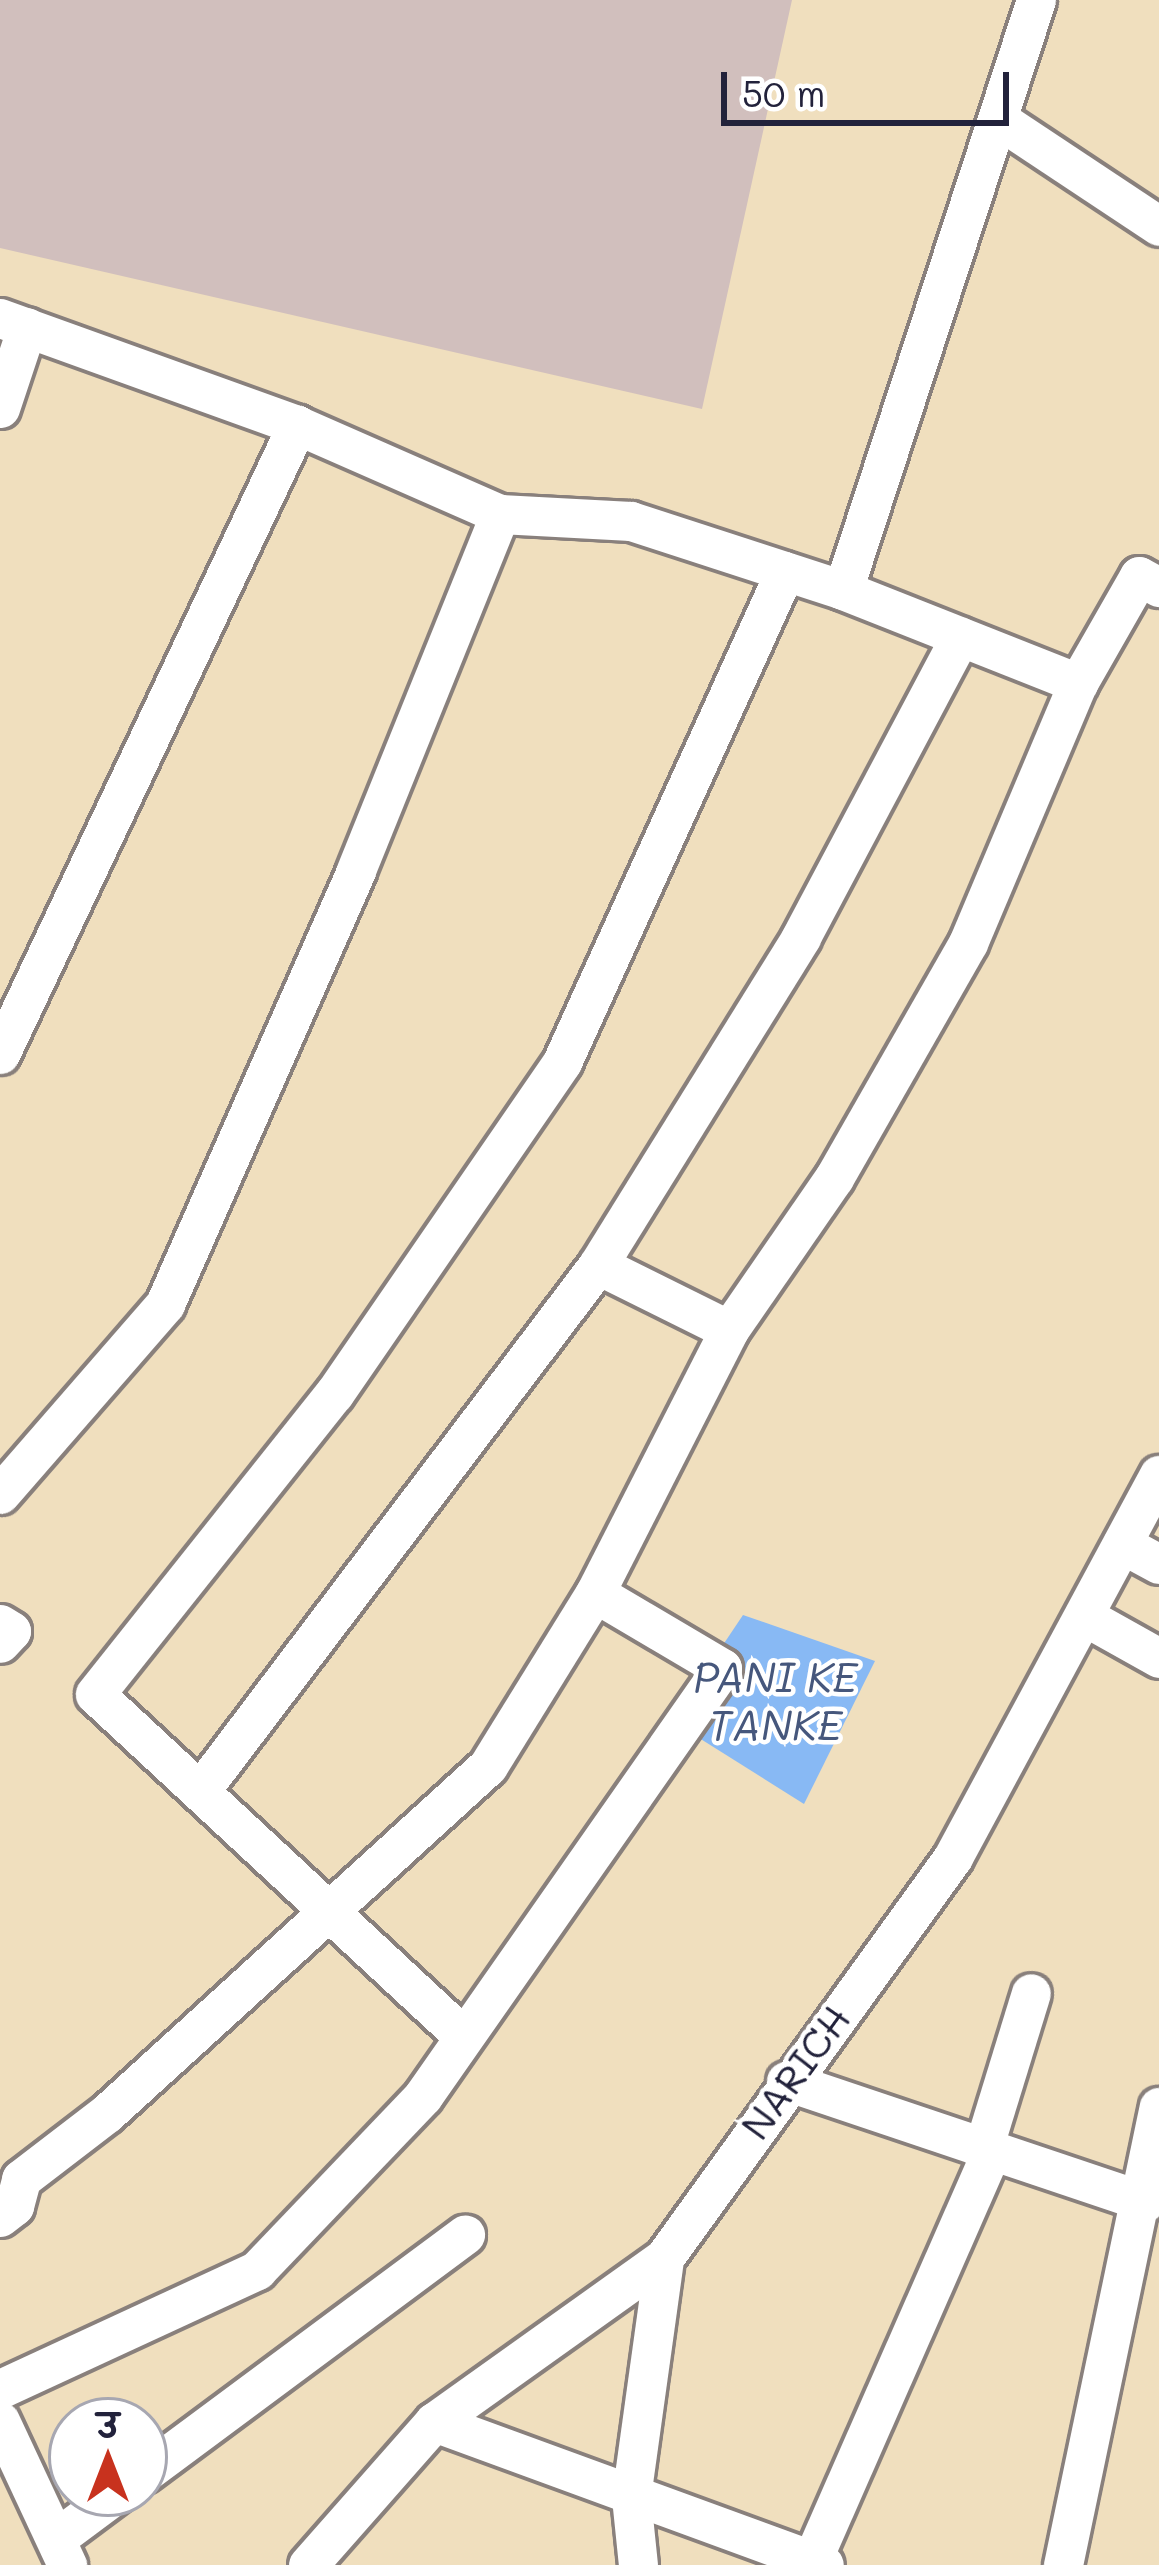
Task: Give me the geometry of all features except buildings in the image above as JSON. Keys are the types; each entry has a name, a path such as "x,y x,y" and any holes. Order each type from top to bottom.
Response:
{"street":[{"path":"844,590 1036,0"},
{"path":"998,119 1159,226"},
{"path":"0,408 14,323 297,425 500,514 631,521 844,590 1078,683"},
{"path":"0,1054 297,425"},
{"path":"0,1495 165,1304 500,514"},
{"path":"463,2036 203,1787 94,1694 334,1394 562,1062 785,571"},
{"path":"0,2216 14,2206 21,2179 107,2113 488,1766 596,1593 728,1330 834,1178 968,943 1078,683 1139,576 1159,587"},
{"path":"203,1787 598,1265 801,937 960,637"},
{"path":"598,1265 728,1330"},
{"name":"NARICH","path":"308,2565 434,2422 664,2258 786,2081 953,1857 1159,1475"},
{"path":"1122,1544 1159,1564"},
{"path":"0,2389 257,2270 423,2096 722,1668 596,1593"},
{"path":"1084,1616 1159,1658"},
{"path":"0,1624 11,1631 0,1643"},
{"path":"434,2422 818,2563 986,2153 1031,1993"},
{"path":"786,2081 986,2153 1145,2202"},
{"path":"1063,2565 1145,2202 1159,2107"},
{"path":"168,2455 465,2235"},
{"path":"638,2565 631,2497 664,2258"},
{"path":"0,2421 63,2551 95,2517"}],"shaded area":[{"path":"0,0 792,0 702,409 0,248"}],"water":[{"name":"PANI KE TANKE","path":"743,1615 875,1661 804,1804 672,1721"}]}
